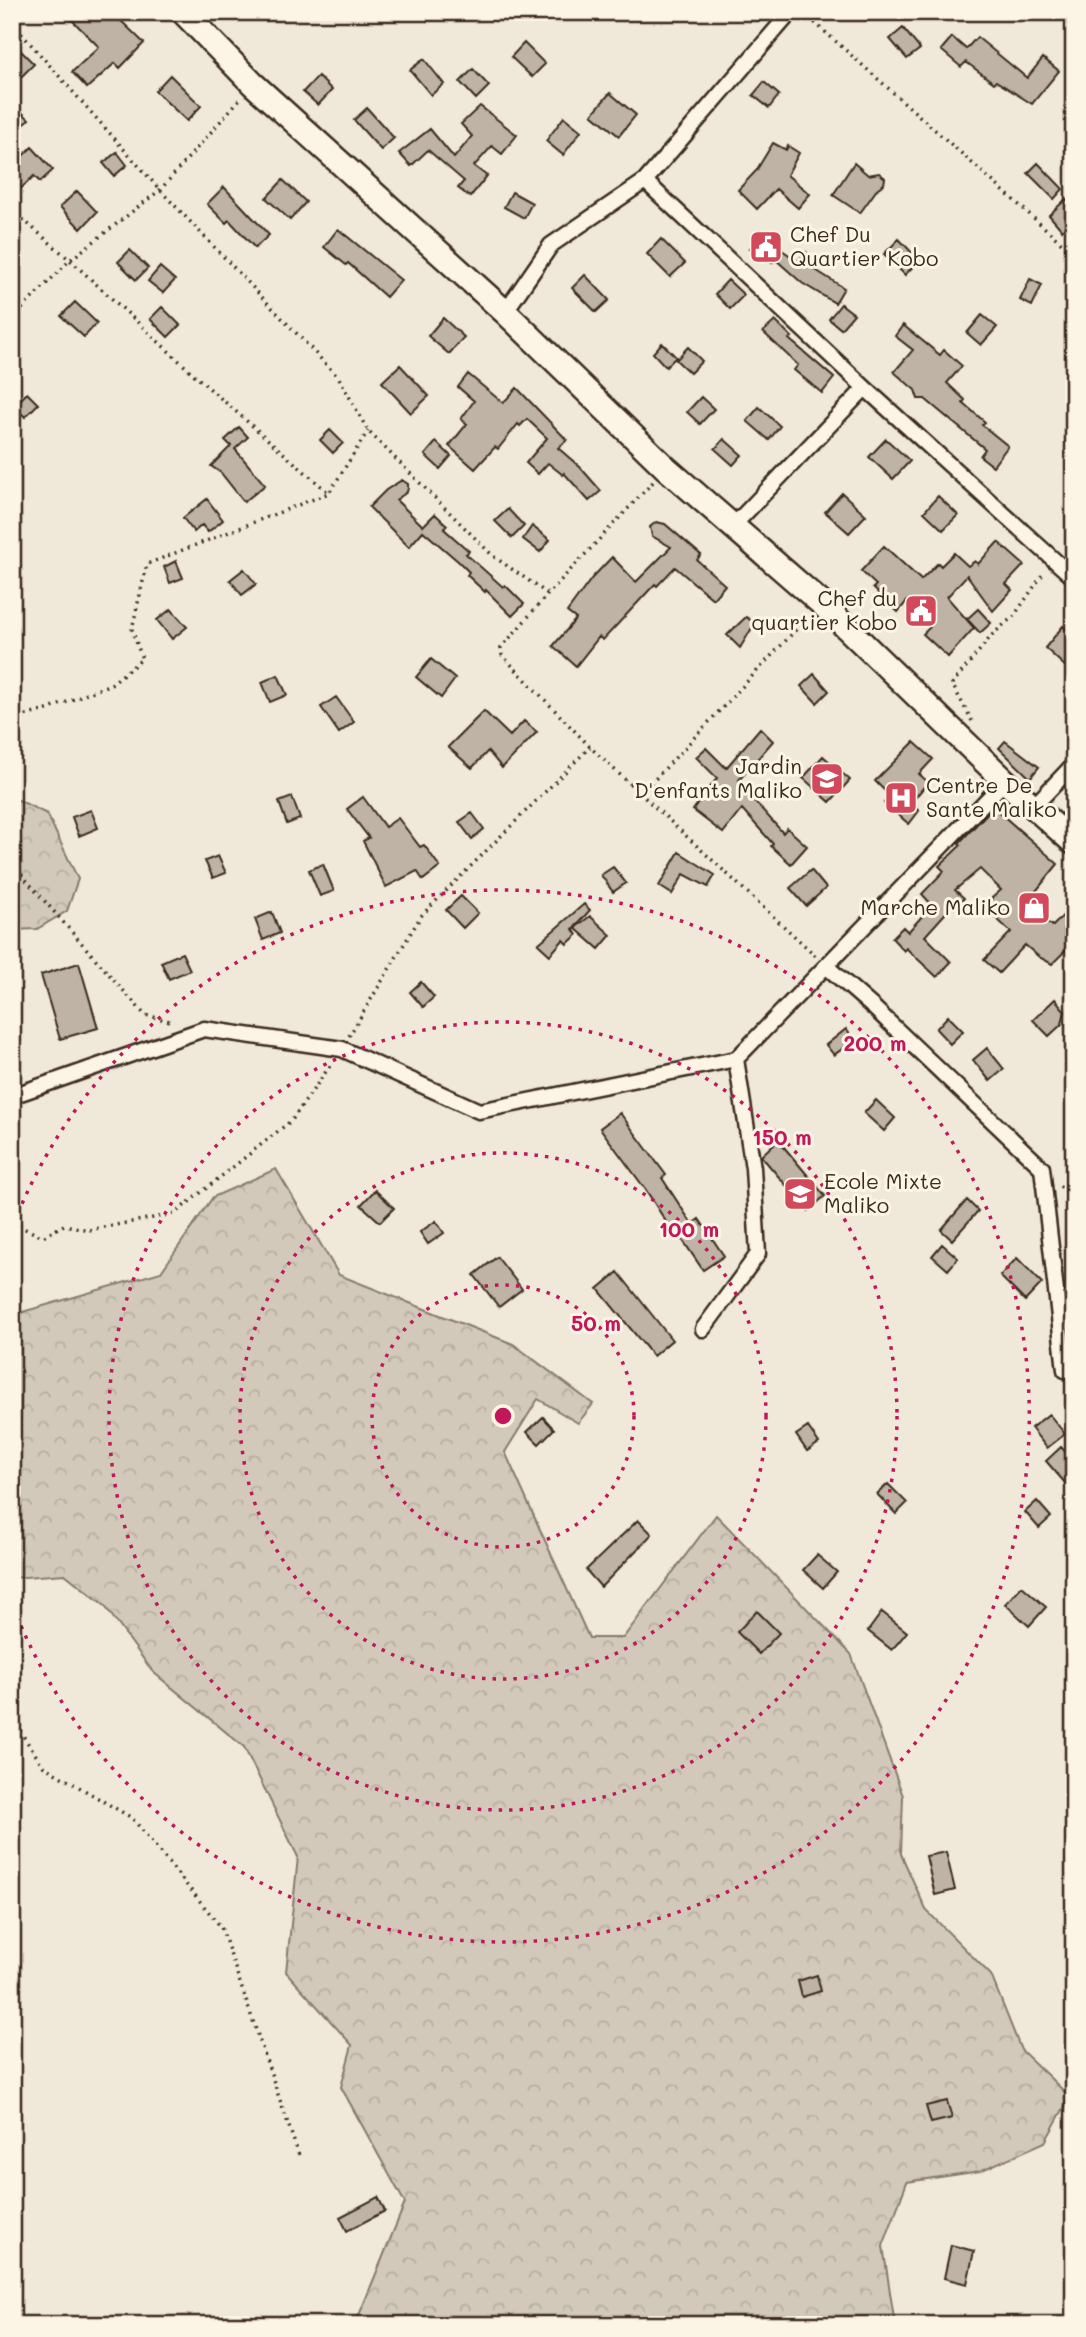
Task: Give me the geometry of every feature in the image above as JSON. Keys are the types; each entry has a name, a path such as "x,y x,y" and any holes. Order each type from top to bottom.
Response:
{"main road":[{"path":"183,12 253,84 505,312 666,468 821,603 1005,782 1074,843"}],"street":[{"path":"505,312 551,244 645,181 791,12"},
{"path":"645,181 865,388 1074,578"},
{"path":"733,526 865,388"},
{"path":"1033,807 1074,764"},
{"path":"12,1096 204,1029 342,1049 479,1111 736,1059 1005,782"},
{"path":"826,966 874,1008 1042,1168 1065,1370"},
{"path":"703,1329 758,1254 753,1168 736,1059"}],"path":[{"path":"804,12 1074,254"},
{"path":"12,23 160,190 339,378 368,431 493,556 548,594"},
{"path":"12,320 70,260 160,190 253,84"},
{"path":"12,210 329,493"},
{"path":"12,719 47,710 111,684 142,659 132,629 147,564 329,493 368,431"},
{"path":"666,468 548,594 501,648 502,655 590,747 826,966"},
{"path":"972,721 952,684 993,634 1014,616 1055,558"},
{"path":"641,794 821,603"},
{"path":"12,1223 43,1237 64,1225 89,1230 174,1214 292,1120 342,1049 421,916 590,747"},
{"path":"12,864 145,1015 204,1029"},
{"path":"12,1720 43,1766 132,1818 221,1927 299,2156"}],"green space":[{"path":"12,797 47,814 78,879 67,911 37,929 12,930"},
{"path":"276,1169 339,1275 513,1344 593,1404 578,1423 538,1399 505,1452 589,1638 623,1638 716,1515 851,1654 903,1796 901,1854 926,1910 991,1975 1021,2050 1070,2097 1045,2142 980,2171 907,2182 883,2246 895,2325 355,2325 405,2203 341,2087 352,2045 286,1972 298,1857 244,1747 153,1672 104,1605 65,1574 12,1578 12,1315 161,1272 213,1197"}],"building":[{"path":"64,12 112,12 144,43 120,68 115,63 87,88 72,72 99,47"},
{"path":"903,28 920,49 907,59 890,39"},
{"path":"952,37 966,49 977,37 1027,78 1043,58 1059,71 1032,104 996,81 994,83 966,62 961,67 941,50"},
{"path":"524,43 545,64 532,77 511,57"},
{"path":"19,49 34,64 12,86 12,56"},
{"path":"424,59 444,84 431,95 410,70"},
{"path":"473,69 489,86 476,99 460,82"},
{"path":"170,75 201,106 187,121 155,91"},
{"path":"318,76 332,90 318,105 303,92"},
{"path":"764,82 779,95 769,108 753,95"},
{"path":"610,93 636,115 619,136 592,114"},
{"path":"12,103 29,119 12,137"},
{"path":"480,106 517,135 502,154 492,146 474,166 487,176 470,197 458,188 464,181 428,150 411,166 399,153 430,129 454,158 472,136 461,124"},
{"path":"367,108 394,138 381,150 354,120"},
{"path":"564,117 581,131 563,155 546,141"},
{"path":"773,143 786,150 788,146 799,153 787,175 810,194 798,208 776,189 757,209 738,190 756,171"},
{"path":"32,147 53,170 40,182 34,176 12,197 12,166"},
{"path":"117,152 127,165 114,176 103,163"},
{"path":"854,163 868,175 879,173 885,178 884,184 860,213 833,195"},
{"path":"1038,163 1063,189 1054,199 1028,173"},
{"path":"283,180 306,202 290,220 266,198"},
{"path":"224,187 269,235 255,248 229,220 226,223 207,204"},
{"path":"77,191 97,212 81,229 60,207"},
{"path":"512,192 532,203 524,218 504,207"},
{"path":"1066,199 1074,208 1074,219 1062,230 1049,215"},
{"path":"338,229 401,280 386,297 348,263 346,265 324,247"},
{"path":"760,235 798,261 806,252 819,265 814,269 844,288 835,303 802,283 775,259 772,263 750,248"},
{"path":"661,239 685,263 670,277 647,254"},
{"path":"899,239 919,260 905,275 884,254"},
{"path":"130,250 148,268 136,280 118,262"},
{"path":"160,267 175,280 163,293 148,281"},
{"path":"585,275 609,300 596,312 572,288"},
{"path":"1030,279 1042,285 1032,306 1020,300"},
{"path":"728,280 744,295 730,309 715,294"},
{"path":"75,302 97,323 84,337 61,316"},
{"path":"841,304 854,314 841,329 829,319"},
{"path":"162,307 180,325 168,337 150,319"},
{"path":"982,315 997,327 981,345 967,333"},
{"path":"443,318 464,337 449,354 428,336"},
{"path":"775,321 792,337 789,339 834,378 822,393 794,370 798,365 763,332"},
{"path":"903,325 940,355 944,350 962,366 947,383 965,400 963,403 985,422 982,425 1008,446 993,466 980,456 985,449 925,399 918,399 915,390 894,372 913,350 895,336"},
{"path":"662,343 676,357 666,367 653,353"},
{"path":"688,347 702,361 690,373 676,360"},
{"path":"400,365 429,396 411,413 382,382"},
{"path":"468,374 503,403 517,388 567,440 558,448 580,467 601,491 589,501 564,473 563,475 548,463 538,474 526,463 547,438 527,419 520,426 518,424 498,449 495,447 475,469 449,446 467,424 461,419 474,401 458,387"},
{"path":"27,393 38,404 25,417 14,406"},
{"path":"701,397 714,409 700,424 687,412"},
{"path":"759,407 780,426 769,440 747,421"},
{"path":"239,427 248,437 235,449 265,485 244,502 221,473 211,466 231,446 225,440"},
{"path":"330,430 343,443 333,453 320,440"},
{"path":"724,439 742,455 733,465 715,449"},
{"path":"886,439 910,461 893,479 869,457"},
{"path":"436,442 451,456 440,469 425,455"},
{"path":"402,480 408,484 407,492 396,500 423,526 435,514 447,525 444,529 469,551 466,554 524,604 512,616 467,575 469,572 459,562 423,531 409,547 369,507 386,490"},
{"path":"842,493 866,515 849,533 825,512"},
{"path":"938,496 958,515 943,530 924,512"},
{"path":"207,499 223,520 208,532 202,525 194,532 183,518"},
{"path":"508,509 524,526 512,538 495,521"},
{"path":"656,522 665,524 701,555 697,560 725,585 713,599 675,567 657,586 655,584 603,640 599,637 576,666 553,646 576,619 567,612 592,578 612,557 636,582 671,547 652,536 650,527"},
{"path":"532,526 550,540 540,552 523,539"},
{"path":"998,542 1024,565 1006,584 1012,590 993,611 967,575 947,597 974,628 948,657 923,634 930,627 907,601 898,612 873,588 876,585 861,571 884,546 921,580 938,563 941,566 954,553 968,566 975,561 978,564"},
{"path":"176,561 183,578 170,583 164,567"},
{"path":"244,569 256,584 242,595 230,580"},
{"path":"171,609 187,627 172,639 157,620"},
{"path":"978,609 991,623 980,633 967,619"},
{"path":"746,617 755,623 740,648 727,635"},
{"path":"1063,626 1074,636 1074,660 1067,668 1045,648"},
{"path":"431,659 455,679 441,698 416,677"},
{"path":"814,674 829,691 817,703 801,686"},
{"path":"278,675 287,695 270,702 262,682"},
{"path":"336,697 354,722 339,733 321,707"},
{"path":"484,711 510,736 524,721 537,732 502,768 488,751 472,768 448,747"},
{"path":"760,728 773,741 739,780 743,784 741,786 783,833 787,828 807,846 791,864 771,846 773,844 742,809 723,833 693,810 717,778 696,757 706,748 726,768"},
{"path":"1005,741 1039,767 1030,778 999,748"},
{"path":"914,742 933,759 919,774 928,782 910,804 919,811 909,824 884,803 890,796 875,781"},
{"name":"Jardin D'enfants Maliko","path":"823,756 850,780 830,802 803,778"},
{"path":"292,797 300,819 287,824 279,802"},
{"path":"363,797 385,827 398,818 420,847 424,845 440,867 423,880 417,871 386,887 363,841 369,838 347,809"},
{"path":"993,807 1058,864 1023,907 1053,926 1074,904 1074,942 1052,964 1025,945 999,973 984,960 1011,932 983,906 1001,890 980,869 955,890 964,898 954,908 952,906 925,936 951,962 937,977 892,938 903,927 908,932 932,905 922,894 944,871 939,866"},
{"path":"91,810 98,828 79,836 72,817"},
{"path":"472,813 484,829 472,839 459,822"},
{"path":"679,852 715,875 708,887 684,874 672,894 659,886"},
{"path":"218,856 226,873 213,878 205,861"},
{"path":"323,864 334,891 320,896 309,870"},
{"path":"613,867 626,883 613,892 601,875"},
{"path":"811,870 826,888 806,906 790,888"},
{"path":"461,896 478,913 463,928 446,910"},
{"path":"584,904 590,910 573,929 577,935 567,944 563,940 550,955 538,944"},
{"path":"272,912 280,933 263,940 255,919"},
{"path":"590,916 611,935 599,949 575,928"},
{"path":"182,953 190,970 169,979 161,962"},
{"path":"79,963 98,1028 60,1039 41,975"},
{"path":"421,982 434,997 423,1007 410,992"},
{"path":"1055,999 1065,1011 1062,1024 1049,1036 1033,1020"},
{"path":"948,1016 963,1031 950,1044 936,1029"},
{"path":"846,1029 854,1040 834,1055 826,1045"},
{"path":"987,1048 1004,1069 990,1081 973,1060"},
{"path":"876,1100 895,1118 884,1131 864,1113"},
{"path":"620,1113 666,1175 662,1178 692,1224 699,1219 724,1256 703,1270 600,1128"},
{"path":"778,1140 825,1196 808,1211 761,1156"},
{"path":"375,1190 394,1208 380,1222 361,1205"},
{"path":"967,1200 978,1211 952,1240 941,1230"},
{"path":"436,1221 444,1233 428,1244 420,1232"},
{"path":"942,1244 958,1258 948,1270 932,1256"},
{"path":"497,1257 522,1289 499,1307 474,1275"},
{"path":"1017,1258 1042,1283 1025,1301 1000,1276"},
{"path":"618,1272 672,1340 653,1356 598,1289"},
{"path":"1049,1414 1065,1434 1047,1448 1031,1428"},
{"path":"543,1417 554,1429 539,1444 527,1432"},
{"path":"808,1427 819,1443 807,1451 796,1435"},
{"path":"1061,1447 1074,1461 1074,1477 1066,1484 1046,1461"},
{"path":"888,1484 907,1503 896,1514 877,1494"},
{"path":"1037,1501 1051,1517 1039,1528 1025,1512"},
{"path":"638,1520 652,1534 601,1587 586,1570"},
{"path":"817,1555 837,1572 823,1588 803,1570"},
{"path":"1022,1586 1046,1607 1029,1626 1005,1604"},
{"path":"757,1611 779,1633 759,1654 737,1632"},
{"path":"882,1612 907,1632 892,1650 868,1631"},
{"path":"946,1852 955,1890 935,1895 926,1856"},
{"path":"817,1975 821,1991 802,1997 798,1981"},
{"path":"947,2101 952,2118 931,2123 926,2106"},
{"path":"378,2197 385,2211 347,2231 340,2217"},
{"path":"951,2245 974,2251 967,2284 944,2278"}],"place":[{"name":"Chef Du Quartier Kobo","path":"766,247"},
{"name":"Chef du quartier Kobo","path":"921,611"},
{"name":"Jardin D'enfants Maliko","path":"827,779"},
{"name":"Centre De Sante Maliko","path":"901,798"},
{"name":"Marche Maliko","path":"1034,908"},
{"name":"Ecole Mixte Maliko","path":"800,1194"}]}
